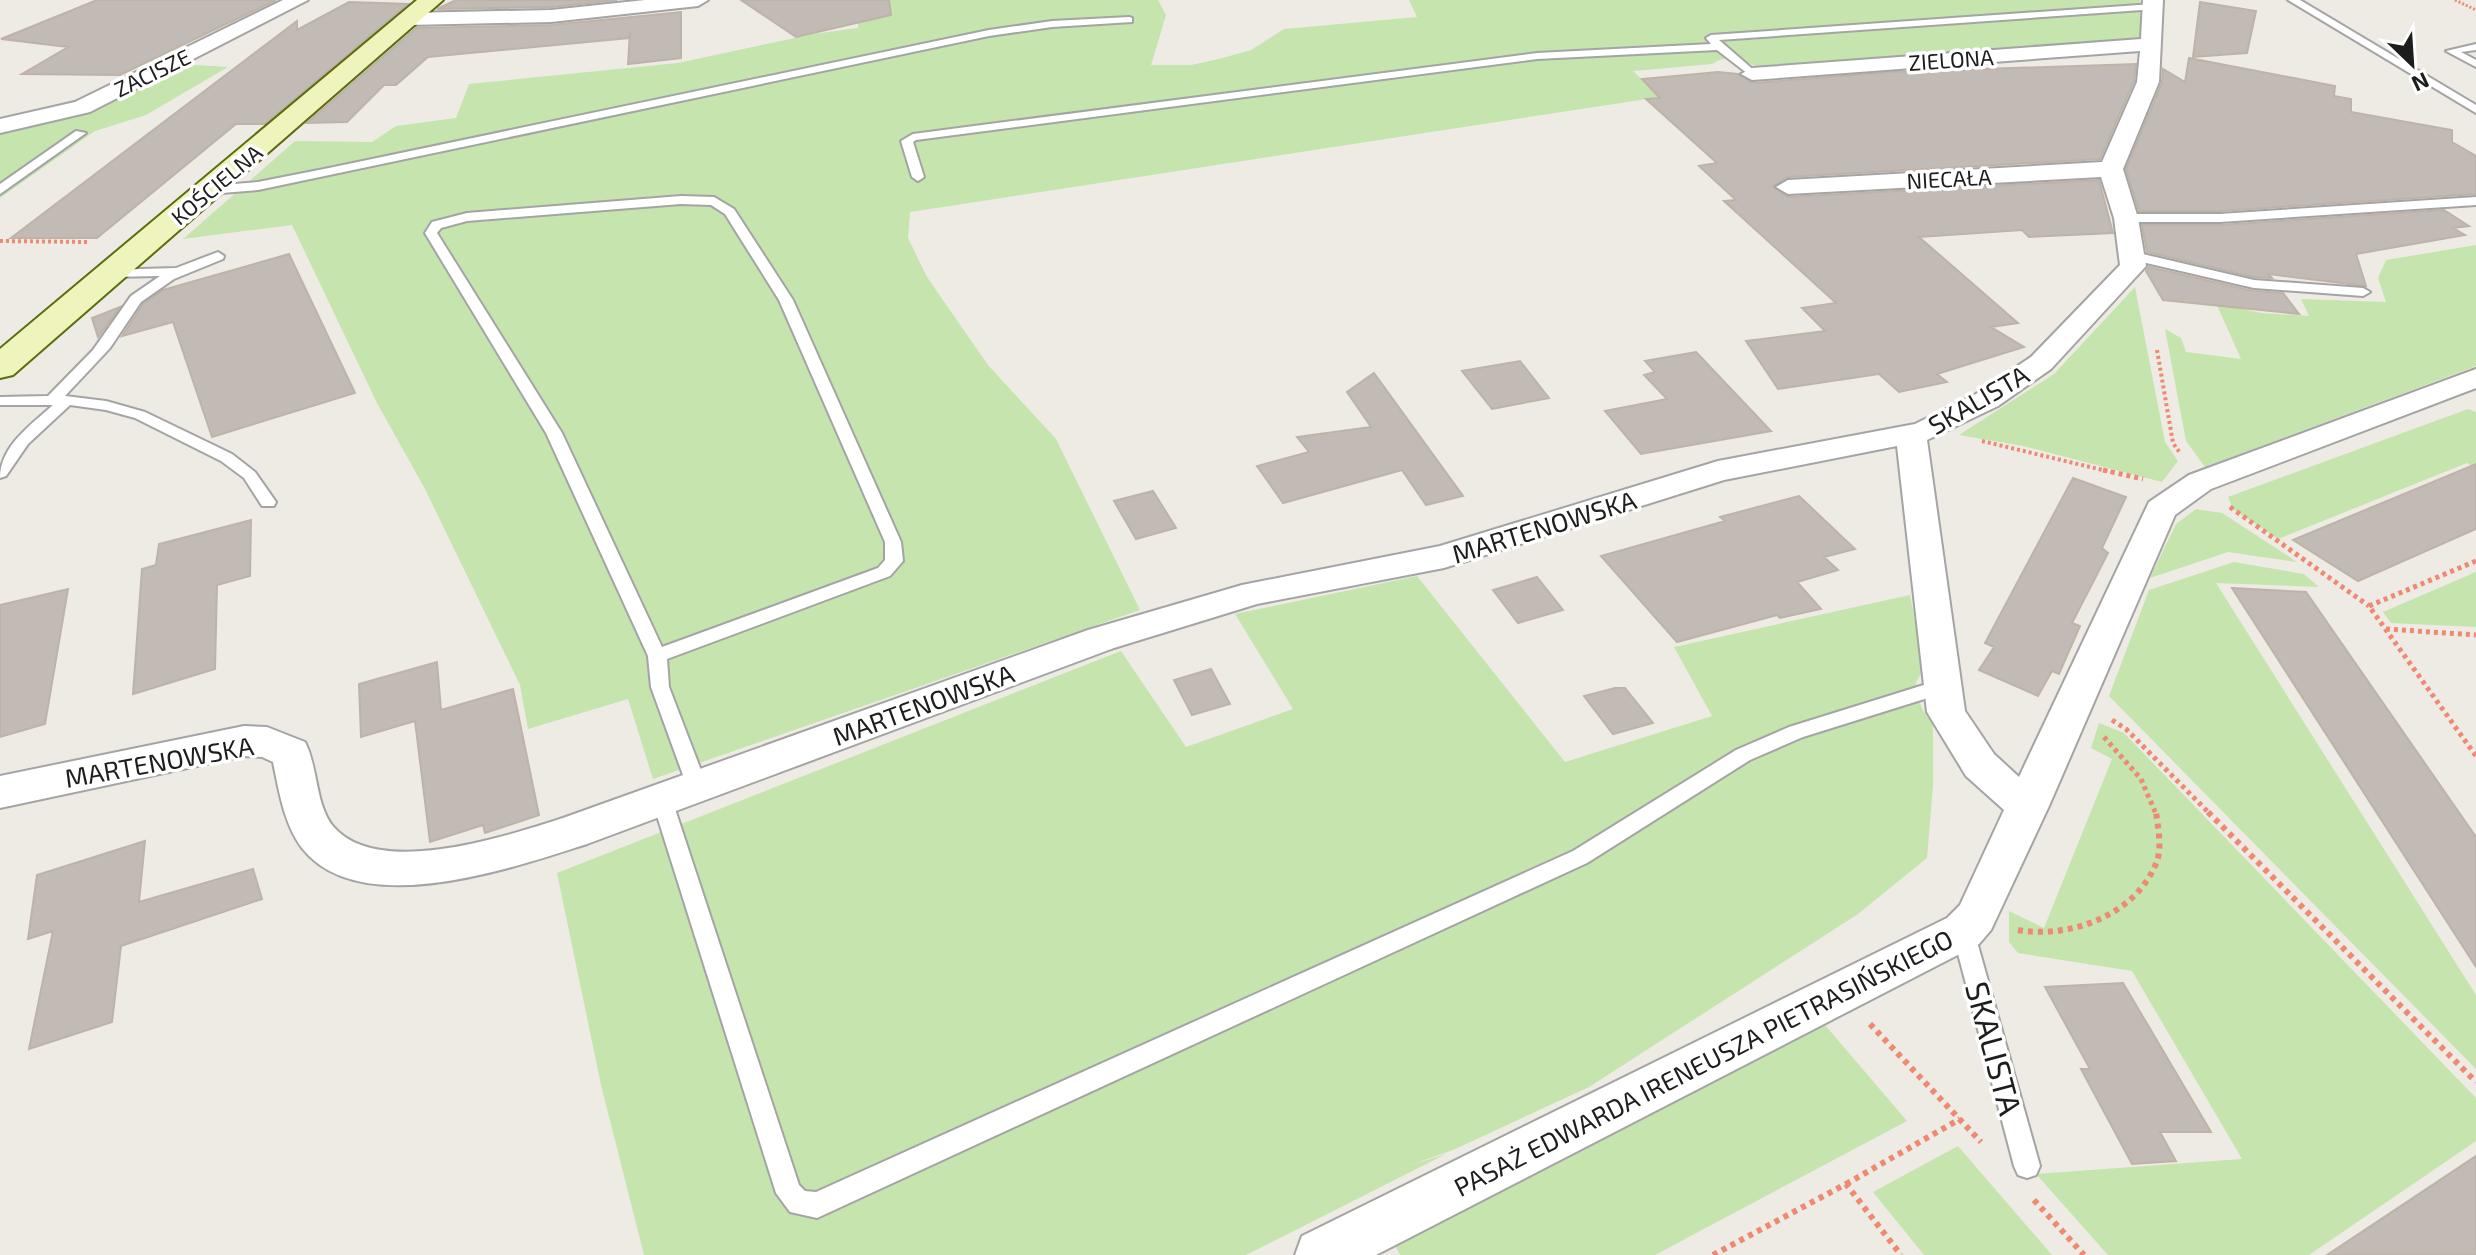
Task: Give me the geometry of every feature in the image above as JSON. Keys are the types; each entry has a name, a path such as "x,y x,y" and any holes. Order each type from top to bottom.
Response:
{"street":[{"name":"ZACISZE","path":"0,126 82,107 298,0"},
{"path":"420,9 551,16 698,0"},
{"path":"2134,256 2111,169 2148,82 2153,4"},
{"name":"KOŚCIELNA","path":"0,367 420,9"},
{"name":"ZIELONA","path":"1752,74 2151,44"},
{"name":"NIECAŁA","path":"1788,187 2111,169"},
{"name":"SKALISTA","path":"2029,806 1992,781 1967,749 1946,712 1911,436 1987,400 2041,363 2115,287 2133,266 2134,256"},
{"name":"PASAŻ EDWARDA IRENEUSZA PIETRASIŃSKIEGO","path":"1321,1255 1842,995 1963,931 1976,917 2029,806 2161,509 2193,487 2476,378"},
{"name":"MARTENOWSKA","path":"0,792 169,754 244,741 267,742 291,753 311,822 320,840 348,857 374,866 456,864 509,853 1101,639 1254,593 1444,557 1718,471 1911,436"}],"lane":[{"path":"2293,0 2476,110"},
{"path":"1752,74 1711,38 2153,4"},
{"path":"209,190 241,189 315,175 989,33 1052,24 1129,20"},
{"path":"918,177 907,141 919,136 1537,56 1719,47"},
{"path":"2476,47 2451,51 2476,64"},
{"path":"0,190 80,133"},
{"path":"657,656 884,572 894,561 893,542 786,300 730,212 714,201 681,200 467,217 436,225 431,233 554,433 657,656 660,687 697,786"},
{"path":"2126,218 2220,218 2476,201"},
{"path":"0,473 23,441 113,335 128,308 146,291 218,256"},
{"path":"2134,256 2254,284 2363,292"},
{"path":"111,273 180,272"},
{"path":"0,401 59,400 102,404 143,416 213,453 237,459 248,468 268,502"},
{"path":"662,800 789,1193 799,1203 817,1205 1580,857 1743,755 1796,732 1943,686"},
{"name":"SKALISTA","path":"1963,931 2027,1166"}],"path":[{"path":"2455,0 2476,8"},
{"path":"0,241 94,242"},
{"path":"2157,350 2173,443 2193,487"},
{"path":"1911,436 1987,442 2193,487 2369,606 2476,756"},
{"path":"2369,606 2476,561"},
{"path":"2386,629 2476,635"},
{"path":"2076,701 2126,729 2476,1082"},
{"path":"1842,995 1990,1152"},
{"path":"1713,1255 1960,1119"},
{"path":"1846,1184 1901,1255"},
{"path":"2030,1196 2084,1255"}],"green space":[{"path":"857,0 1158,0 1166,15 1151,65 1191,65 1219,59 1251,50 1284,29 1417,17 1409,0 2140,0 2141,39 1760,67 1736,59 1725,59 1712,64 1633,71 1660,97 910,212 908,238 927,277 988,365 1056,439 1140,610 653,779 628,699 528,729 520,685 425,489 377,403 292,225 183,239 295,141 372,142 396,126 456,118 469,84 678,63 813,34 858,28"},
{"path":"180,64 228,67 146,115 95,131 0,198 0,131"},
{"path":"2476,245 2476,366 2205,467 2186,441 2165,329 2181,338 2186,352 2241,359 2216,303 2261,313 2309,316 2301,299 2386,302 2378,278 2386,260"},
{"path":"2135,287 2165,442 2178,461 2162,482 2023,446 1959,435 2054,374"},
{"path":"2468,409 2476,412 2476,468 2467,463 2278,539 2233,509 2228,497"},
{"path":"2196,509 2222,513 2297,562 2228,552 2150,578 2176,524"},
{"path":"2234,562 2304,574 2319,587 2216,583 2476,995 2476,1069 2109,696 2149,590"},
{"path":"2476,572 2476,627 2391,623 2383,612"},
{"path":"1417,576 1565,762 1712,716 1674,647 1910,595 1924,669 1916,682 1922,709 1933,723 1933,786 1927,858 1858,914 1589,1087 1453,1150 1408,1166 1446,1154 1246,1255 644,1255 601,1085 557,873 1121,651 1186,747 1293,709 1235,614"},
{"path":"2099,723 2124,733 2476,1098 2476,1141 2309,1255 2108,1255 2036,1174 2242,1159 2132,971 2018,953 2009,942 2009,911 2044,928 2112,759 2091,748"},
{"path":"1825,1025 1907,1121 1655,1255 1400,1255 1391,1238"},
{"path":"1958,1146 2052,1255 1924,1255 1873,1192"}],"building":[{"path":"97,0 276,0 120,75 22,74 68,47 1,39"},
{"path":"456,0 617,0 551,7 437,9"},
{"path":"741,0 889,0 891,15 796,37"},
{"path":"349,2 408,4 265,124 236,124 97,238 11,238 297,21 297,30"},
{"path":"2200,2 2256,11 2247,53 2193,57"},
{"path":"681,12 681,58 628,64 630,32 629,38 428,57 396,85 384,85 347,122 307,123 416,28 551,25"},
{"path":"2189,58 2335,86 2334,96 2351,99 2351,112 2452,130 2452,142 2476,156 2476,194 2220,211 2139,211 2126,169 2162,83 2163,69 2185,82"},
{"path":"2136,64 2134,81 2100,159 1788,177 1773,186 1788,197 2099,180 2113,233 2029,237 2022,230 1919,237 2018,323 1991,327 2024,347 1937,374 1947,382 1899,392 1879,374 1778,389 1746,341 1825,331 1802,308 1836,303 1724,201 1736,200 1699,166 1717,163 1646,99 1660,98 1642,79 1718,72 1738,74 1754,83 1893,72"},
{"path":"2444,210 2469,226 2453,228 2465,235 2356,254 2366,286 2268,274 2272,278 2254,277 2147,252 2142,225 2220,225"},
{"path":"289,254 355,393 212,437 173,322 122,336 143,304 163,290"},
{"path":"2149,267 2253,291 2283,293 2299,314 2163,300 2146,271"},
{"path":"120,307 98,337 92,318"},
{"path":"1696,352 1771,431 1641,454 1605,411 1667,399 1644,375 1655,372 1645,361"},
{"path":"1520,361 1549,398 1492,409 1462,371"},
{"path":"1374,373 1463,496 1426,505 1402,470 1283,503 1257,466 1309,452 1297,437 1371,427 1347,392"},
{"path":"2476,464 2476,529 2358,581 2293,540"},
{"path":"2073,478 2126,497 2102,548 2108,553 2072,623 2080,626 2059,674 2052,671 2038,696 1979,670 1994,647 1985,643"},
{"path":"1153,491 1176,528 1136,539 1114,501"},
{"path":"1799,496 1855,549 1824,557 1838,570 1797,582 1821,609 1780,618 1777,615 1677,642 1601,556 1725,521 1720,517"},
{"path":"251,520 250,576 217,585 215,669 133,694 142,569 156,565 159,544"},
{"path":"1537,577 1563,610 1518,623 1493,590"},
{"path":"2232,588 2306,592 2476,837 2476,967"},
{"path":"68,589 45,724 0,737 0,605"},
{"path":"437,662 441,710 513,689 539,815 485,833 483,825 430,842 415,721 361,737 359,684"},
{"path":"1211,669 1230,704 1192,715 1174,680"},
{"path":"1625,688 1653,723 1613,734 1584,696"},
{"path":"145,841 139,902 253,869 262,899 121,946 112,1022 29,1049 53,931 28,939 37,875"},
{"path":"2123,983 2211,1132 2160,1132 2176,1161 2132,1164 2081,1069 2090,1069 2045,987"},
{"path":"2476,1156 2476,1255 2327,1255"}]}
